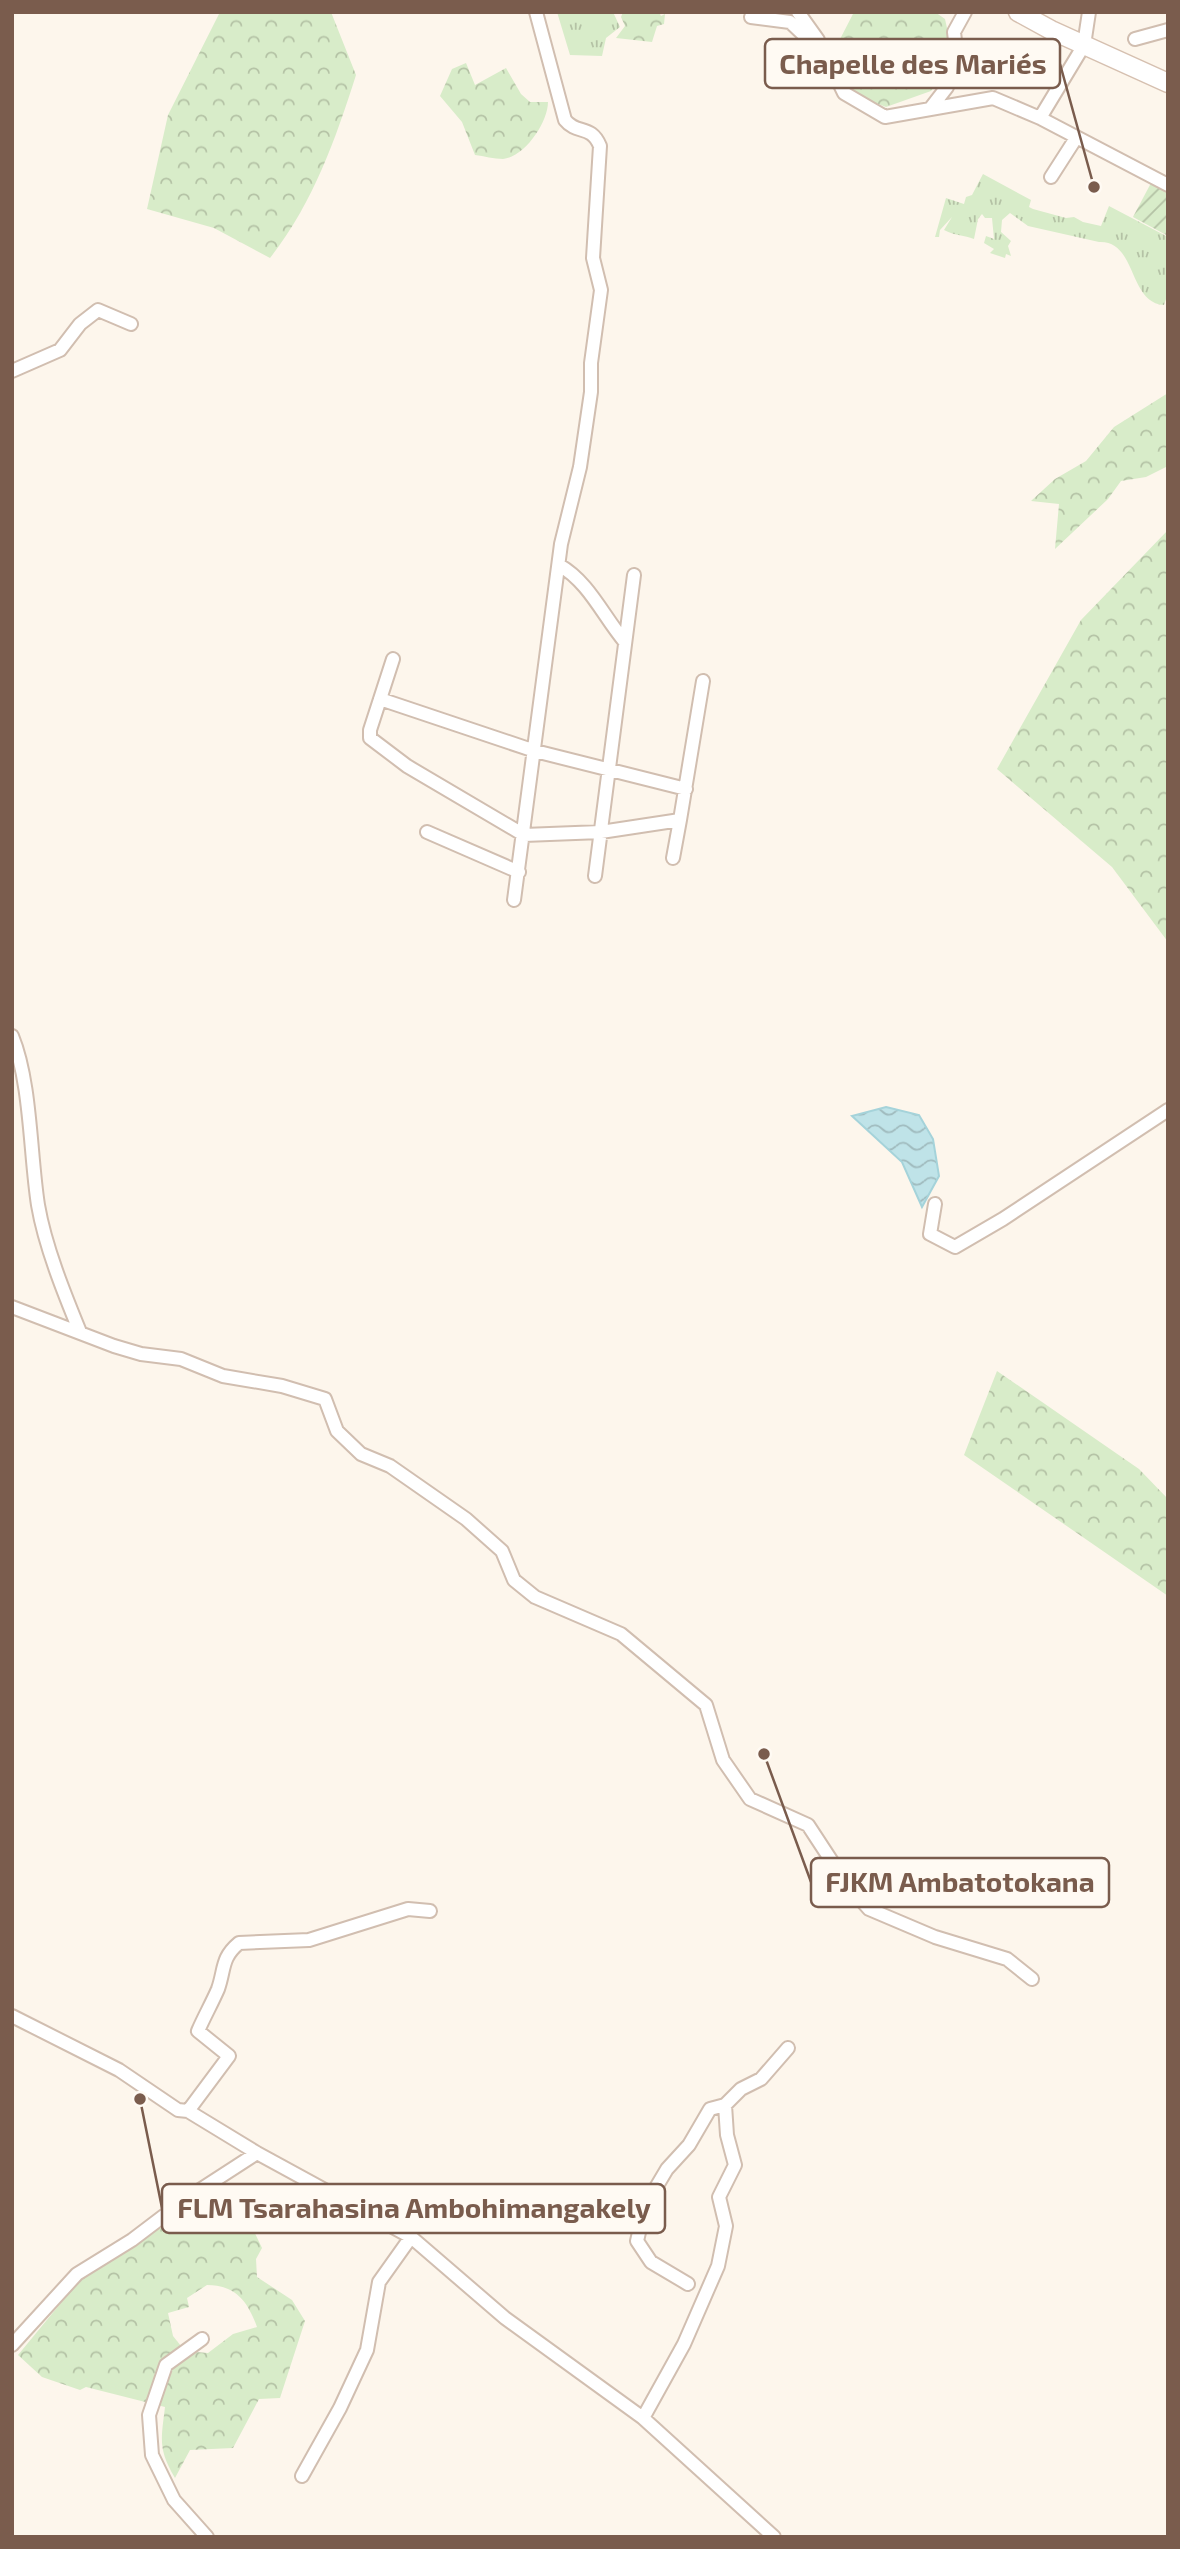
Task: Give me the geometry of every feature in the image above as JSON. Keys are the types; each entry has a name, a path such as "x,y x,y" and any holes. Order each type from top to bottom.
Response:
{"street":[{"path":"514,900 563,535 580,467 601,290 593,258 600,146 596,136 571,127 565,120 536,12"},
{"path":"798,12 826,56 844,93 885,117 993,98 1040,118 1168,185"},
{"path":"930,109 951,78 957,58 954,32 965,12"},
{"path":"1040,118 1084,45 1089,12"},
{"path":"1025,13 1084,45 1168,83"},
{"path":"751,18 790,22 826,56"},
{"path":"1135,39 1168,30"},
{"path":"1051,177 1076,138"},
{"path":"12,371 60,349 80,324 98,310 131,324"},
{"path":"559,565 572,572 625,642"},
{"path":"595,876 634,575"},
{"path":"393,659 370,730 370,738 407,766 524,835 601,832 680,820"},
{"path":"673,858 703,681"},
{"path":"380,699 535,751 686,789"},
{"path":"427,832 519,872"},
{"path":"12,1036 23,1079 39,1208 67,1301 80,1332"},
{"path":"935,1204 930,1234 955,1247 1003,1219 1168,1110"},
{"path":"12,1307 141,1354 181,1359 223,1376 282,1386 325,1399 337,1431 361,1454 390,1466 466,1519 502,1551 514,1580 535,1597 621,1634 706,1705 723,1760 750,1799 808,1825 846,1883 869,1909 935,1937 1007,1959 1032,1979"},
{"path":"188,2111 229,2056 198,2031 219,1986 224,1961 231,1949 239,1943 309,1940 408,1909 430,1911"},
{"path":"12,2015 118,2070 178,2110 188,2111 257,2153 411,2237 505,2318 643,2418 774,2537"},
{"path":"688,2284 651,2262 637,2241 646,2206 667,2169 689,2145 710,2109 725,2105 741,2089 761,2079 788,2048"},
{"path":"643,2418 684,2344 718,2266 726,2226 719,2197 735,2165 727,2135 725,2105"},
{"path":"12,2345 77,2274 132,2240 186,2199 257,2153"},
{"path":"302,2476 340,2408 368,2350 379,2281 411,2237"},
{"path":"202,2339 166,2365 149,2415 152,2455 174,2500 207,2537"}],"green space":[{"path":"220,12 331,12 356,75 340,124 311,193 270,258 214,228 147,209 168,115"},
{"path":"557,12 613,12 620,27 606,38 602,56 570,55"},
{"path":"623,12 659,12 661,16 665,14 664,24 657,26 652,42 616,38 625,26 621,17"},
{"path":"854,12 935,12 945,19 952,63 931,91 886,107 855,95 833,59"},
{"path":"466,63 475,85 506,68 521,94 530,102 548,102 544,119 534,137 511,157 500,159 475,155 462,122 440,96 452,69"},
{"path":"983,174 1031,200 1029,207 1033,209 1066,218 1074,217 1101,226 1109,206 1168,237 1168,293 1164,305 1152,302 1144,294 1127,261 1111,244 1028,226 1010,213 1002,220 1001,232 1011,241 1008,246 1011,256 1006,254 1005,258 990,253 994,249 984,243 986,236 994,239 992,218 985,218 982,214 978,219 974,239 944,230 952,217 940,230 939,237 935,237 946,198 964,204"},
{"path":"1151,183 1168,192 1168,236 1133,217"},
{"path":"1168,393 1168,466 1146,477 1121,481 1108,499 1055,549 1059,504 1031,501 1055,479 1086,461 1114,427"},
{"path":"1168,530 1168,942 1112,867 997,769 1081,620"},
{"path":"997,1371 1139,1469 1168,1499 1168,1596 964,1455"},
{"path":"189,2206 199,2212 238,2210 251,2225 262,2248 256,2259 257,2277 292,2300 305,2321 280,2398 259,2399 233,2448 190,2450 175,2478 162,2444 165,2407 86,2387 80,2390 42,2377 18,2355 79,2281","holes":["207,2285 217,2286 240,2297 257,2327 233,2334 208,2353 185,2351 173,2336 168,2313 189,2307 187,2298"]}],"water":[{"path":"886,1107 919,1115 933,1139 939,1176 922,1207 902,1162 852,1116"}],"place":[{"name":"Chapelle des Mariés","path":"1094,187"},
{"name":"FJKM Ambatotokana","path":"764,1754"},
{"name":"FLM Tsarahasina Ambohimangakely","path":"140,2099"}]}
